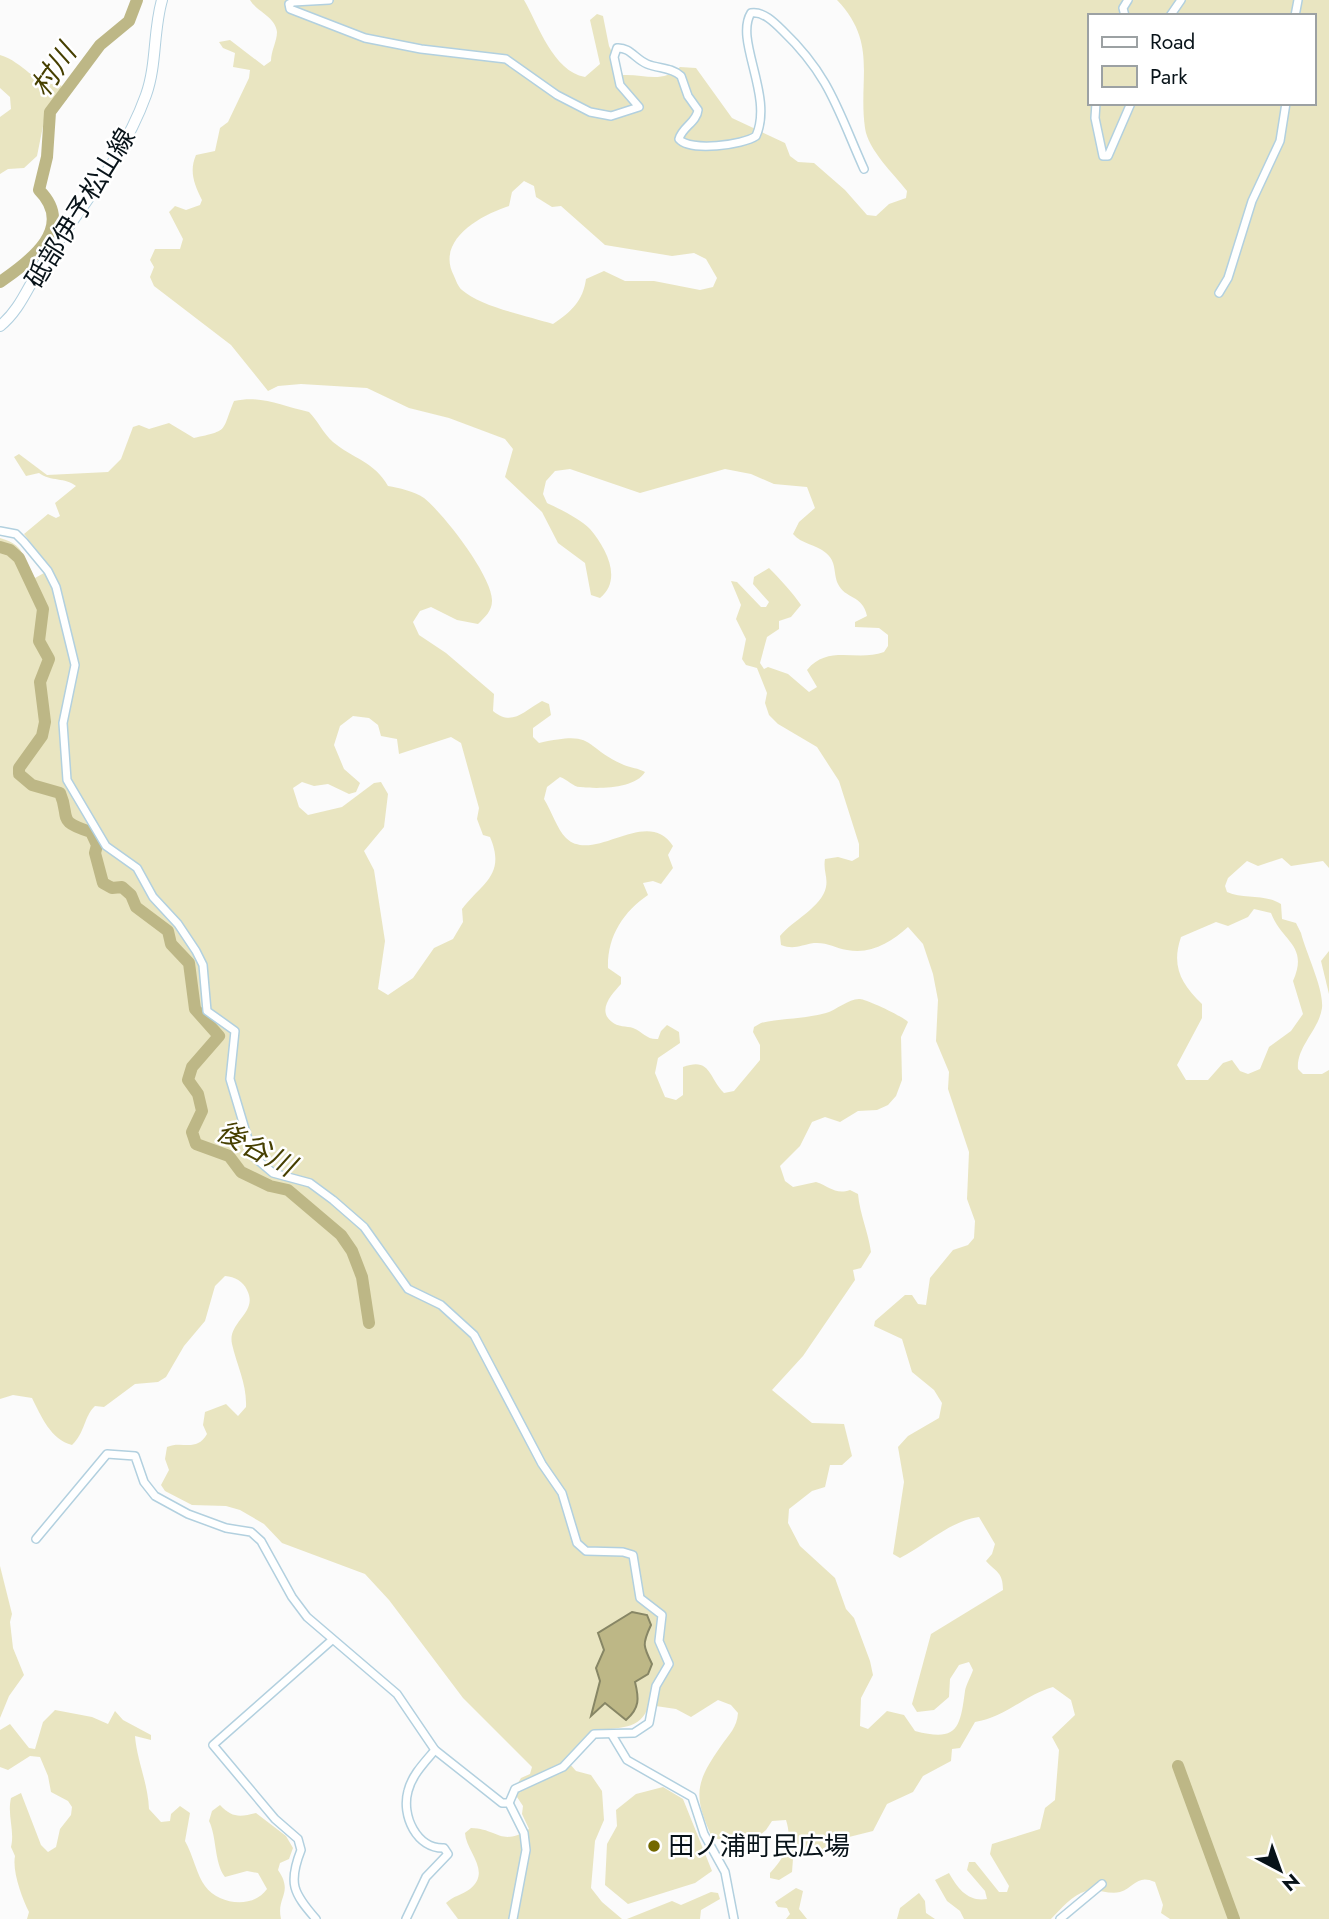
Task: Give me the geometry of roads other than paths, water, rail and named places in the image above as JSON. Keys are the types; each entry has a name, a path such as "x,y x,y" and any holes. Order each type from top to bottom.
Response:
{"main road":[{"name":"砥部伊予松山線","path":"0,326 21,303 41,267 89,201 134,121 152,73 156,18 162,0"}],"street":[{"path":"328,0 289,4 290,9 365,38 421,49 506,59 557,95 602,116 624,114 639,107 624,93 616,67 614,51 621,47 627,48 647,64 670,69 681,76 688,96 698,110 679,139 689,146 736,143 756,136 760,123 761,96 746,25 751,13 760,13 792,38 816,65 843,113 864,169"},
{"path":"1096,105 1103,156 1108,156 1115,146 1130,105"},
{"path":"1219,293 1228,278 1252,201 1280,141 1286,105"},
{"path":"0,531 16,534 24,542 48,571 55,587 75,665 63,723 67,780 106,846 137,868 153,897 178,924 201,958 207,1011 234,1031 230,1079 253,1156 274,1173 310,1183 333,1200 364,1227 408,1289 441,1305 466,1326 480,1344 542,1464 562,1493 577,1543 586,1551 623,1552 633,1555 640,1598 662,1615 659,1641 668,1664 656,1686 649,1723 634,1732 594,1734 563,1767 515,1790 509,1803"},
{"path":"36,1539 107,1454 135,1456 144,1482 155,1496 188,1514 226,1528 251,1532 261,1541 299,1607 332,1640 397,1694 435,1750 502,1803 509,1803"},
{"path":"316,1919 298,1895 292,1880 292,1871 301,1850 298,1839 275,1819 213,1745 332,1640"},
{"path":"612,1735 627,1760 692,1797 704,1834 725,1872 734,1919"},
{"path":"406,1919 426,1877 448,1854 444,1848 430,1847 416,1834 407,1813 408,1789 415,1773 435,1750"},
{"path":"509,1803 524,1833 526,1850 513,1919"},
{"path":"1060,1919 1102,1884"}],"waterway":[{"name":"村川","path":"0,282 36,253 51,230 53,217 49,204 39,190 47,157 50,112 100,45 129,21 137,0"},
{"name":"後谷川","path":"0,547 10,550 19,558 43,609 39,641 49,659 40,682 45,722 42,736 19,768 19,774 32,785 60,793 68,821 91,832 97,845 95,853 103,883 112,888 122,887 131,895 136,907 168,931 171,944 189,963 195,1009 219,1036 192,1067 188,1080 198,1094 202,1111 192,1132 196,1144 229,1156 241,1172 270,1186 288,1190 341,1235 352,1251 362,1277 369,1323"},
{"path":"1178,1766 1234,1919"}],"place":[{"name":"田ノ浦町民広場","path":"654,1846"}]}
